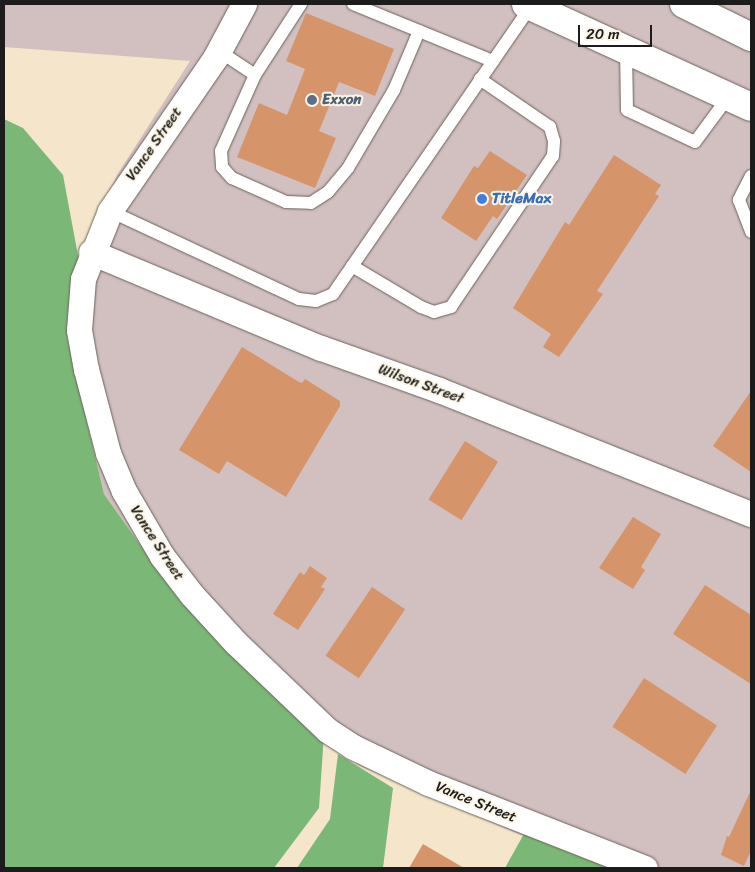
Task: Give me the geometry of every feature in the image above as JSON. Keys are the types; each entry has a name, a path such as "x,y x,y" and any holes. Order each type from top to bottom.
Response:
{"main road":[{"path":"684,4 751,37"},
{"path":"540,6 740,101"}],"street":[{"name":"Vance Street","path":"244,4 219,51 110,211 92,252 83,279 79,330 108,454 138,518 192,595 295,702 353,747 473,802 646,868"},
{"name":"Wilson Street","path":"92,252 321,348 439,390 751,514"}],"lane":[{"path":"301,4 255,75 221,151 222,167 232,178 286,202 311,203 328,192 348,168 394,90 419,30"},
{"path":"353,4 369,7 493,61"},
{"path":"110,211 299,299 316,301 333,294 480,79 540,6"},
{"path":"626,47 626,110 695,142 740,101"},
{"path":"219,51 255,75"},
{"path":"352,266 421,307 434,312 451,307 553,156 554,141 550,127 480,79"},
{"path":"751,176 739,200 751,232"}],"shaded area":[{"path":"4,4 751,4 751,868 598,868 358,765 180,601 104,494 67,337 79,261 117,175 190,61 4,47"}],"green space":[{"path":"4,119 23,128 63,175 79,261 67,337 104,494 180,601 324,734 319,808 274,868 4,868"},
{"path":"338,754 393,788 383,868 297,868 330,819"},
{"path":"525,832 616,868 505,868"}],"building":[{"name":"Exxon","path":"306,13 394,49 375,96 339,82 319,131 336,138 315,188 237,157 259,103 287,115 305,69 286,61"},
{"name":"TitleMax","path":"490,151 527,175 497,219 493,216 476,241 441,218 474,166 478,168"},
{"path":"614,155 661,185 655,194 659,196 597,291 603,294 559,357 543,347 551,334 513,308 565,222 569,225"},
{"path":"242,347 299,382 302,383 305,379 340,401 340,406 286,497 227,461 219,474 179,450"},
{"path":"751,391 751,472 713,446"},
{"path":"465,441 498,462 462,520 428,500"},
{"path":"633,517 661,534 641,567 645,570 633,589 599,568"},
{"path":"310,566 327,578 321,587 325,589 298,630 273,614 300,572 304,575"},
{"path":"705,585 751,615 751,684 673,634"},
{"path":"372,587 405,609 359,678 326,656"},
{"path":"644,678 717,725 685,774 612,727"},
{"path":"751,790 751,851 744,866 721,855 727,836 729,837"},
{"path":"423,844 464,868 409,868"}],"place":[{"name":"Exxon","path":"312,100"},
{"name":"TitleMax","path":"482,199"}]}
